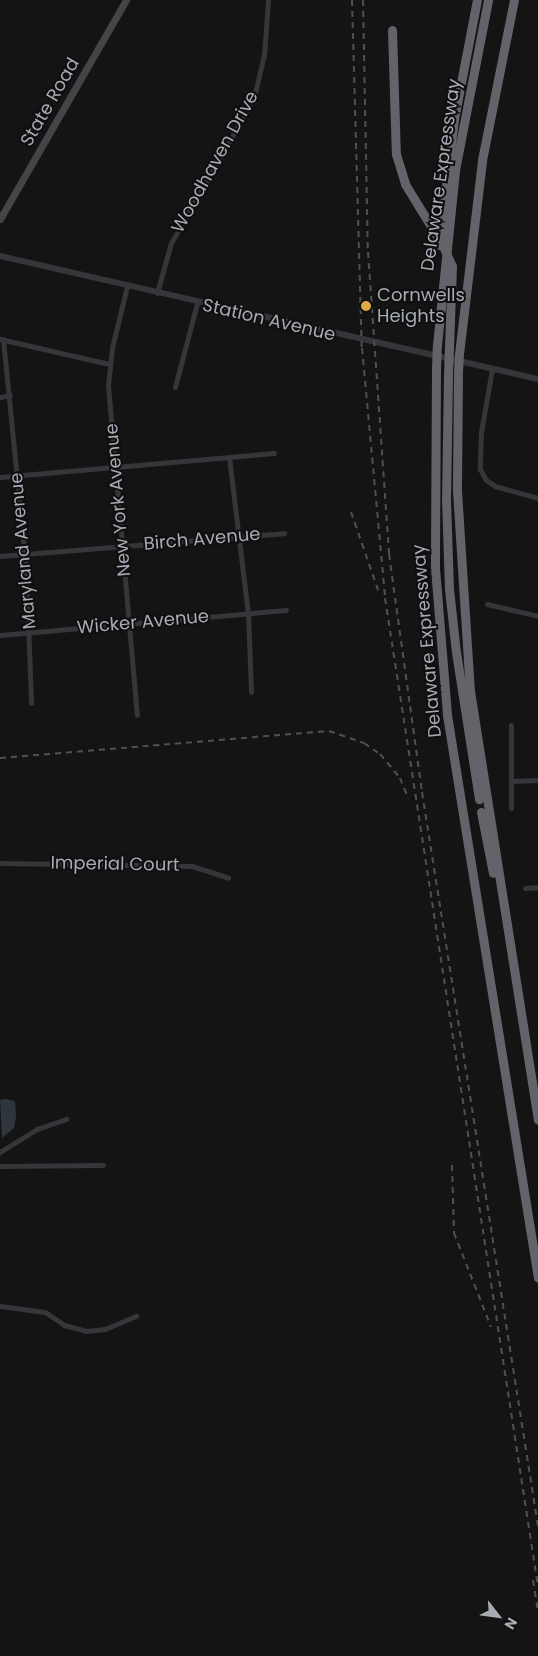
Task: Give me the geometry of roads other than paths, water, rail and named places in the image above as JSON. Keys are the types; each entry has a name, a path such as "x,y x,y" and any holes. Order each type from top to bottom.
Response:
{"highway":[{"path":"442,283 439,242 447,173 477,0"},
{"name":"Delaware Expressway","path":"488,0 461,137 442,283 436,369 435,568 444,692 462,818 538,1278"},
{"path":"514,0 482,160 459,354 457,491 466,646 476,734 538,1120"},
{"path":"392,30 396,154 405,184 443,246 452,266 448,375 446,529 455,644 490,862 502,902"}],"main road":[{"name":"State Road","path":"0,219 126,0"}],"street":[{"name":"Woodhaven Drive","path":"157,293 171,243 256,89 264,55 268,0"},
{"name":"Station Avenue","path":"0,256 196,303 538,380"},
{"name":"New York Avenue","path":"127,286 109,364 115,468 137,715"},
{"path":"175,387 196,303"},
{"path":"2,339 109,364"},
{"name":"Maryland Avenue","path":"2,339 10,395 24,553 30,632 31,703"},
{"path":"492,369 481,432 479,464 482,476 495,486 538,498"},
{"path":"0,396 10,395"},
{"path":"0,477 274,454"},
{"path":"229,457 248,612 251,692"},
{"name":"Birch Avenue","path":"0,556 284,532"},
{"path":"488,604 538,616"},
{"name":"Wicker Avenue","path":"0,635 286,610"},
{"path":"511,725 511,808"},
{"path":"511,781 538,780"},
{"name":"Imperial Court","path":"0,863 192,866 208,869 228,878"},
{"path":"525,888 538,887"},
{"path":"0,1152 44,1126 66,1119"},
{"path":"0,1166 103,1165"},
{"path":"0,1306 45,1312 70,1328 86,1331 105,1329 136,1316"}],"railway":[{"path":"352,0 362,348 385,598 538,1586"},
{"path":"363,0 368,252 389,554 422,792 538,1526"},
{"path":"351,512 378,590"},
{"path":"0,758 329,731 364,743 380,754 400,778 408,798"},
{"path":"452,1165 454,1233 491,1327"},
{"path":"533,1580 538,1610"}],"place":[{"name":"Cornwells Heights","path":"366,306"}]}
